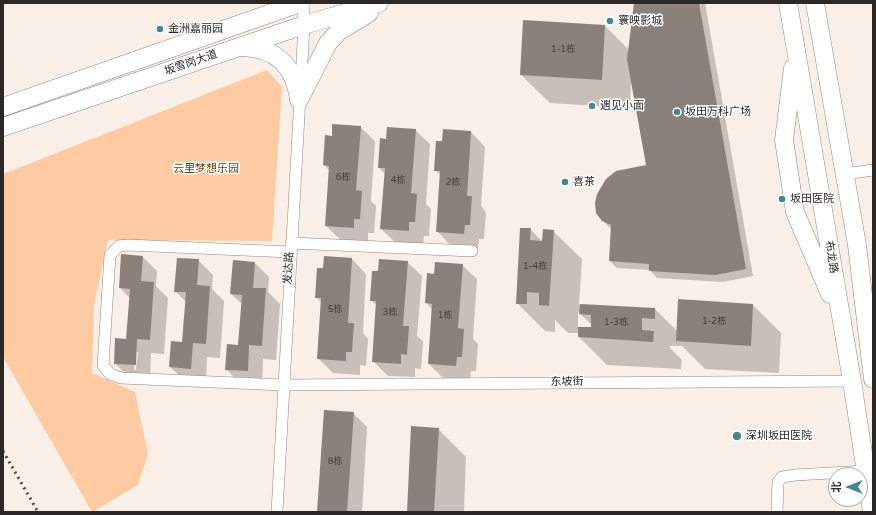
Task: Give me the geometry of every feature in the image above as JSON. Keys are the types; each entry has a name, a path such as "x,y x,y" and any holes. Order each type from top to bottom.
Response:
{"main road":[{"path":"225,29 265,3"},
{"name":"坂雪岗大道","path":"3,107 301,3"},
{"name":"坂雪岗大道","path":"3,127 304,25 379,3"},
{"path":"299,100 323,50 333,37 346,26 385,3"},
{"name":"布龙路","path":"788,3 852,381 864,467"},
{"path":"818,9 857,245 873,379"},
{"path":"229,50 241,47 254,48 266,51 277,57 286,65 293,76 298,88 299,100"},
{"path":"796,47 784,140 795,212 842,321"},
{"name":"布龙路","path":"868,489 872,512"}],"street":[{"name":"发达路","path":"277,512 304,25 301,3"},
{"path":"845,174 873,170"},
{"name":"东坡街","path":"472,251 291,247 119,246 110,255 103,365 110,374 121,378 283,385 852,381"},
{"path":"777,512 778,482 782,477 828,473"}],"green space":[{"name":"云里梦想乐园","path":"267,70 282,87 272,241 108,240 94,305 92,373 135,392 148,454 138,485 92,512 3,357 3,174"}],"building":[{"name":"坂田万科广场","path":"634,3 699,3 746,269 715,275 649,271 649,264 609,261 611,225 602,221 596,213 595,203 597,194 606,179 616,171 646,165 627,59"},
{"path":"523,20 605,25 602,80 520,75"},
{"path":"332,124 361,126 356,190 362,191 360,219 354,219 354,228 325,226 329,166 323,165 325,135 332,136"},
{"path":"387,127 416,129 411,193 417,194 415,222 409,222 409,231 380,229 385,168 378,168 380,138 386,139"},
{"path":"443,129 471,131 467,196 472,196 470,225 465,225 464,234 436,232 440,171 434,171 436,141 442,141"},
{"path":"520,228 531,228 530,240 542,241 543,229 554,230 549,306 539,305 539,293 527,292 527,304 516,304"},
{"path":"121,254 143,256 141,281 154,282 150,340 137,339 136,365 114,364 115,338 126,339 130,289 119,288"},
{"path":"324,256 352,258 348,323 354,323 352,352 346,352 346,361 317,359 321,298 315,298 317,268 323,268"},
{"path":"177,258 199,259 197,285 210,286 206,344 193,343 191,369 169,367 171,341 182,342 186,292 174,292"},
{"path":"379,259 408,261 403,326 409,326 407,355 401,354 401,364 372,362 376,301 370,301 372,271 378,271"},
{"path":"233,260 255,262 253,288 266,288 262,346 249,345 248,371 225,370 227,344 238,345 242,295 230,294"},
{"path":"435,262 463,264 458,328 464,329 462,357 457,357 456,366 428,364 432,304 425,303 427,273 434,274"},
{"path":"678,299 753,304 751,346 676,341"},
{"path":"580,304 655,308 655,319 642,318 642,330 654,331 653,342 578,337 578,327 591,327 591,315 579,314"},
{"path":"324,410 354,412 347,512 317,512"},
{"path":"411,426 439,428 434,512 407,512"}],"railway":[{"path":"3,451 38,512"}],"place":[{"name":"寰映影城","path":"610,21"},
{"name":"金洲嘉丽园","path":"160,29"},
{"name":"遇见小面","path":"592,106"},
{"name":"坂田万科广场","path":"677,112"},
{"name":"喜茶","path":"565,182"},
{"name":"坂田医院","path":"782,199"},
{"name":"深圳坂田医院","path":"737,436"}]}
